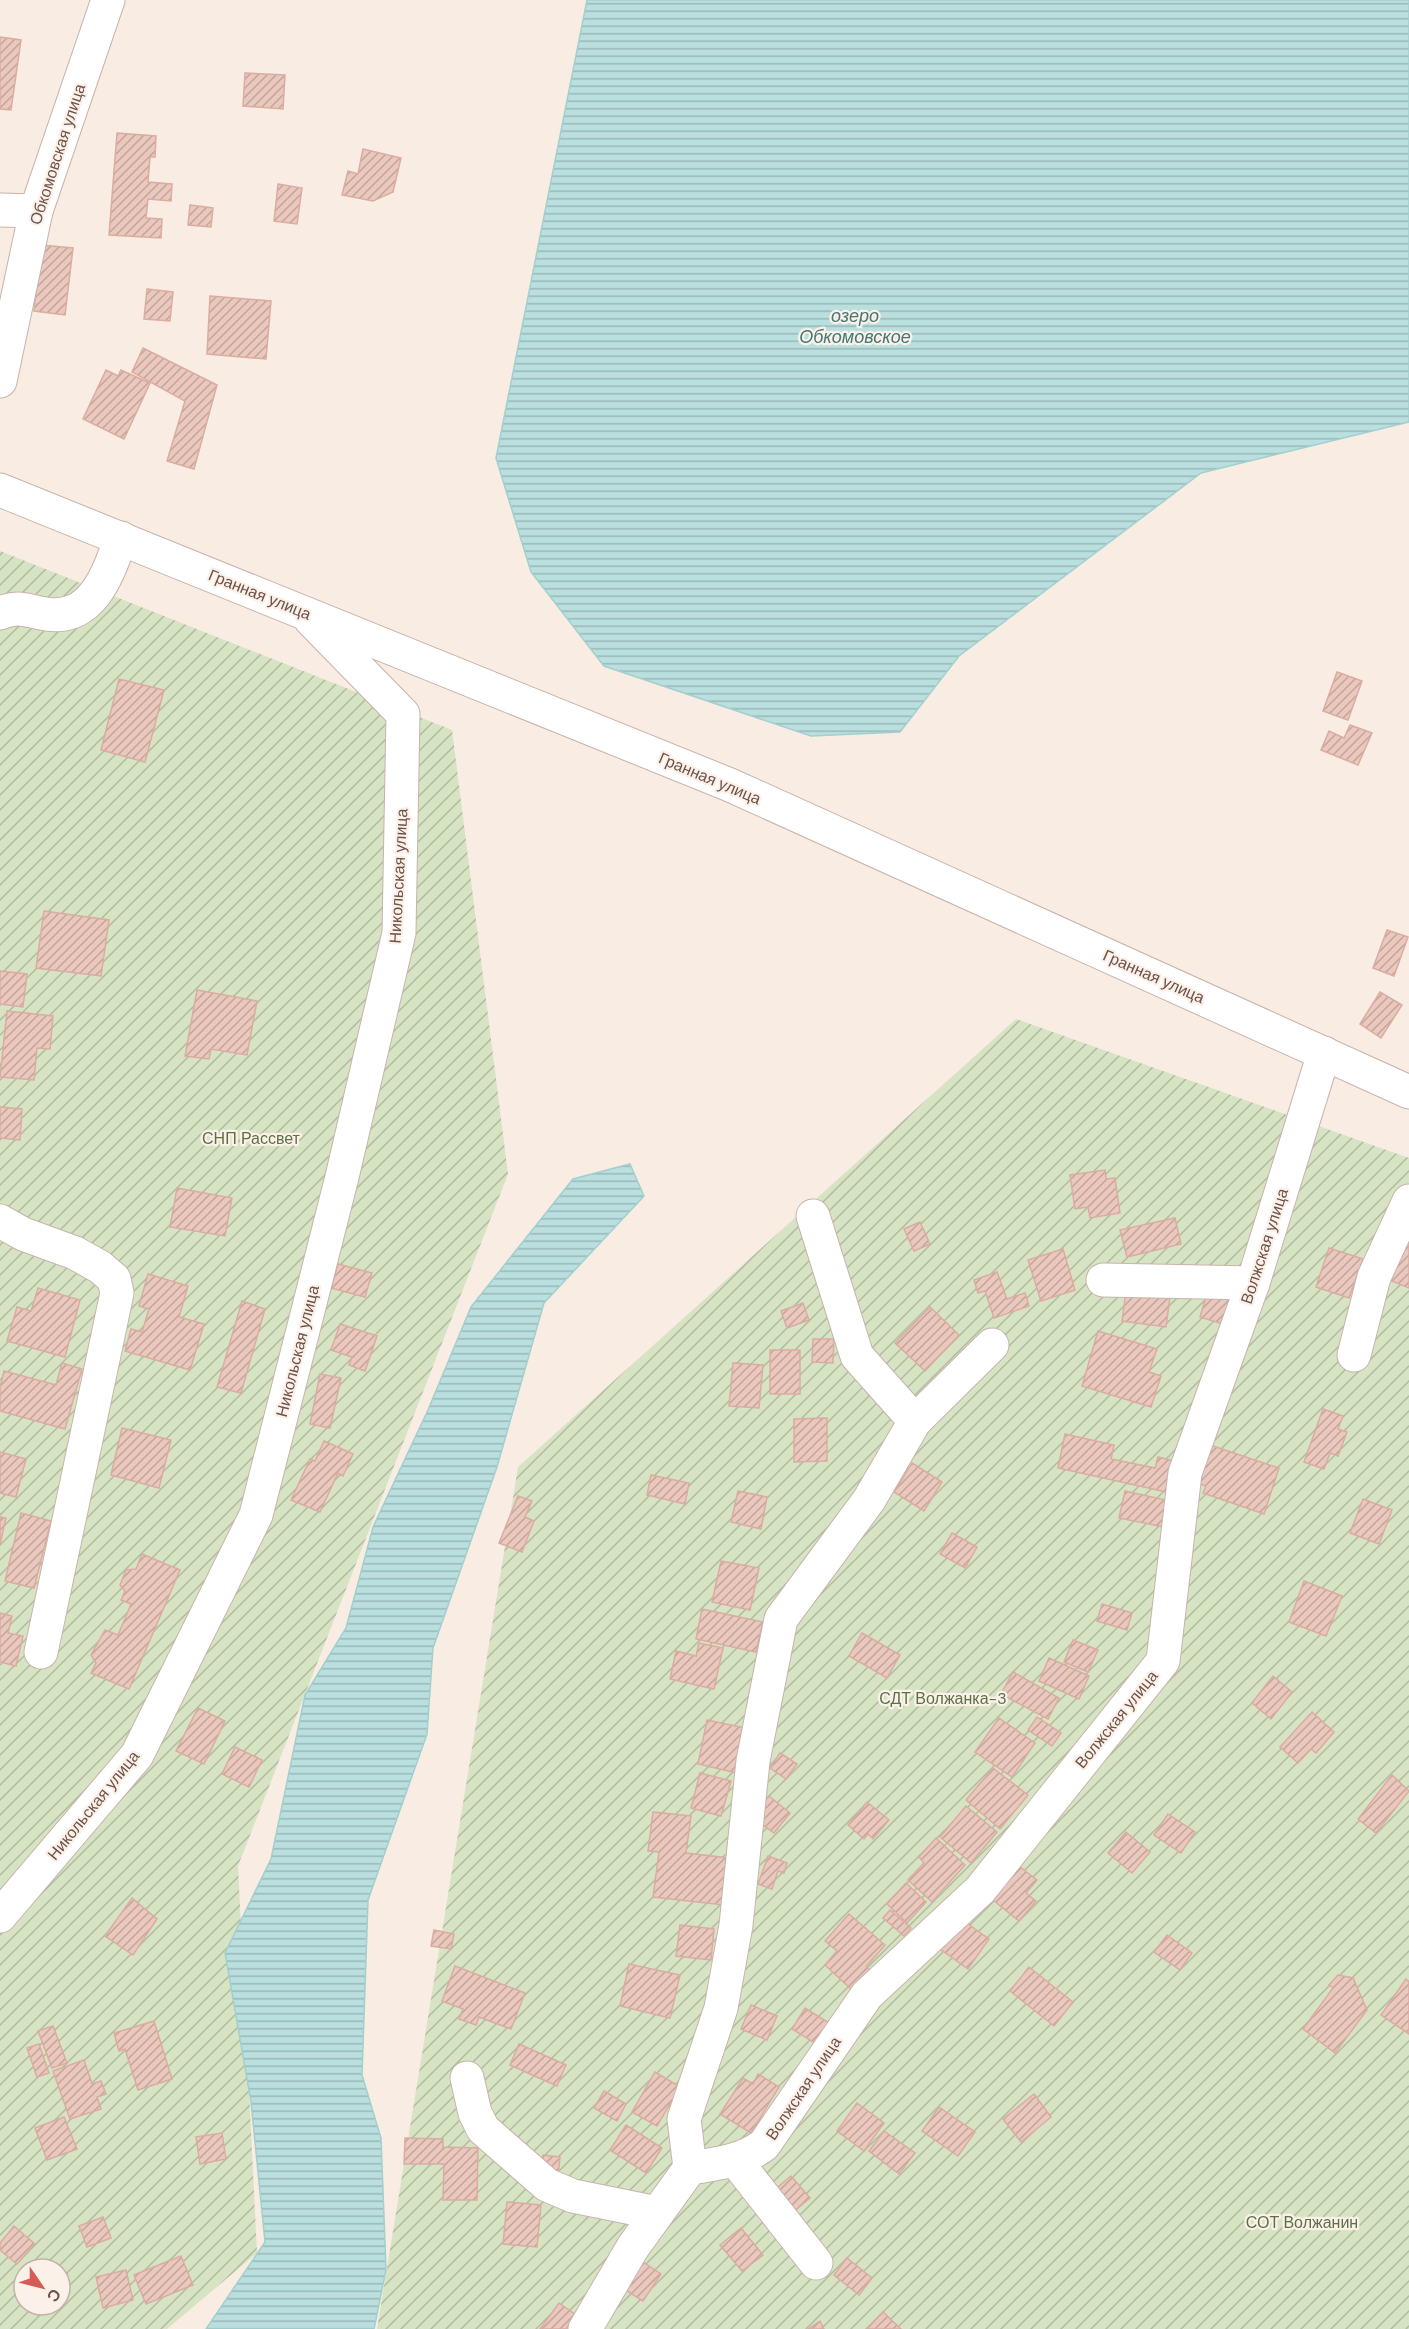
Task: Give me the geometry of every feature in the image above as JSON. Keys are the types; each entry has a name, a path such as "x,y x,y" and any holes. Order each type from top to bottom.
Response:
{"street":[{"name":"Обкомовская улица","path":"0,381 36,211 108,0"},
{"path":"0,210 36,211"},
{"name":"Гранная улица","path":"0,490 730,785 1409,1092"},
{"path":"0,613 16,607 48,614 72,613 92,600 106,580 121,538"},
{"name":"Никольская улица","path":"0,1916 136,1755 256,1515 342,1177 399,933 404,714 301,610"},
{"name":"Волжская улица","path":"690,2168 736,2161 764,2145 867,1995 980,1890 1163,1661 1185,1473 1253,1283 1324,1053"},
{"path":"1354,1355 1374,1277 1409,1201"},
{"path":"813,1216 857,1356 915,1421"},
{"path":"0,1221 23,1234 75,1253 100,1267 114,1279 117,1293 41,1652"},
{"path":"1103,1280 1253,1283"},
{"path":"585,2329 633,2247 690,2168 684,2119 721,2008 736,1925 753,1761 781,1619 868,1500 915,1421 993,1345"},
{"path":"467,2078 475,2113 483,2128 548,2185 573,2196 657,2213"},
{"path":"736,2161 816,2263"}],"green space":[{"name":"СНП Рассвет","path":"0,551 452,730 508,1174 238,1866 257,2253 167,2329 0,2329"},
{"name":"СДТ Волжанка-3","path":"1016,1019 1409,1158 1409,2329 377,2329 518,1467"}],"water":[{"name":"озеро Обкомовское","path":"587,0 1409,0 1409,422 1201,473 959,656 900,732 811,736 604,666 531,572 496,458"},
{"path":"630,1164 644,1196 544,1303 497,1467 433,1648 427,1734 368,1900 362,2075 381,2138 386,2270 374,2329 206,2329 265,2242 251,2102 225,1953 271,1859 305,1695 346,1628 373,1527 428,1410 471,1307 573,1179"}],"building":[{"path":"0,37 21,40 11,110 0,109"},
{"path":"245,73 285,75 283,109 243,106"},
{"path":"117,133 156,136 155,157 150,157 148,182 172,184 171,201 148,199 146,218 162,219 161,238 109,235"},
{"path":"363,149 401,158 393,192 373,201 342,195 348,171 358,174"},
{"path":"278,184 302,188 297,224 274,221"},
{"path":"190,205 213,208 211,227 188,225"},
{"path":"41,245 73,248 65,315 34,311"},
{"path":"147,289 173,292 170,321 144,319"},
{"path":"210,296 271,301 266,359 207,354"},
{"path":"143,348 217,385 194,469 167,461 185,401 132,372"},
{"path":"106,370 118,376 121,370 150,383 124,439 83,419"},
{"path":"1337,672 1362,681 1348,720 1323,711"},
{"path":"119,679 164,690 145,762 101,750"},
{"path":"1350,725 1372,733 1358,765 1321,750 1329,731 1344,738"},
{"path":"44,911 109,920 101,976 36,968"},
{"path":"1387,930 1408,937 1394,976 1373,968"},
{"path":"0,971 27,974 23,1007 0,1004"},
{"path":"197,990 257,1001 247,1055 211,1049 209,1059 185,1056"},
{"path":"1380,992 1402,1005 1381,1038 1360,1024"},
{"path":"7,1011 53,1016 50,1049 37,1048 34,1080 0,1077"},
{"path":"0,1107 22,1109 20,1140 0,1138"},
{"path":"1105,1170 1106,1179 1115,1178 1120,1213 1090,1218 1088,1207 1075,1209 1070,1175"},
{"path":"177,1188 232,1198 225,1236 170,1227"},
{"path":"1175,1218 1181,1244 1127,1257 1120,1230"},
{"path":"920,1222 930,1244 914,1251 904,1229"},
{"path":"1409,1238 1409,1288 1382,1277"},
{"path":"1329,1248 1363,1259 1349,1298 1316,1287"},
{"path":"1063,1249 1075,1290 1041,1301 1028,1260"},
{"path":"338,1264 372,1273 365,1297 331,1288"},
{"path":"997,1272 1007,1299 1025,1293 1029,1306 994,1318 985,1291 978,1293 974,1280"},
{"path":"148,1274 188,1286 179,1317 204,1324 190,1370 125,1351 131,1329 142,1332 149,1309 139,1306"},
{"path":"1209,1286 1232,1293 1223,1324 1200,1317"},
{"path":"38,1288 80,1300 65,1357 7,1341 17,1307 31,1311"},
{"path":"1126,1291 1170,1297 1166,1327 1122,1321"},
{"path":"242,1301 265,1309 241,1393 217,1387"},
{"path":"803,1303 809,1320 787,1328 781,1311"},
{"path":"930,1307 959,1335 925,1371 895,1343"},
{"path":"340,1324 377,1336 365,1371 349,1365 352,1357 331,1350"},
{"path":"1098,1331 1157,1349 1149,1372 1161,1376 1151,1407 1082,1386"},
{"path":"813,1339 834,1339 833,1363 812,1362"},
{"path":"770,1350 800,1350 800,1394 770,1394"},
{"path":"62,1363 82,1369 65,1429 0,1411 0,1387 4,1371 56,1385"},
{"path":"733,1363 763,1365 759,1408 729,1406"},
{"path":"320,1374 341,1378 330,1428 310,1424"},
{"path":"1323,1409 1343,1416 1338,1429 1347,1432 1338,1456 1330,1453 1324,1469 1304,1462"},
{"path":"827,1418 827,1461 794,1462 794,1419"},
{"path":"122,1428 171,1440 159,1488 111,1475"},
{"path":"1065,1434 1114,1445 1111,1459 1155,1468 1158,1457 1178,1462 1171,1493 1058,1468"},
{"path":"324,1441 353,1454 343,1476 338,1473 320,1512 291,1500 310,1459 315,1461"},
{"path":"1207,1444 1279,1468 1264,1514 1203,1493 1206,1486 1194,1482"},
{"path":"0,1452 26,1459 16,1497 0,1493"},
{"path":"912,1463 942,1482 924,1511 894,1492"},
{"path":"651,1475 689,1483 685,1504 647,1495"},
{"path":"738,1491 767,1497 761,1529 731,1522"},
{"path":"1125,1491 1170,1501 1164,1527 1119,1518"},
{"path":"518,1496 532,1501 525,1517 534,1521 522,1552 499,1543"},
{"path":"1363,1499 1392,1510 1379,1544 1350,1533"},
{"path":"21,1513 51,1521 34,1588 5,1581"},
{"path":"0,1517 6,1518 0,1544"},
{"path":"952,1533 977,1547 965,1568 940,1554"},
{"path":"142,1554 180,1570 129,1689 91,1673 96,1663 91,1655 105,1630 118,1635 131,1604 121,1600 125,1591 120,1585 126,1570 136,1569"},
{"path":"721,1561 759,1568 750,1610 712,1602"},
{"path":"1304,1581 1342,1596 1326,1636 1289,1622"},
{"path":"1102,1604 1132,1613 1127,1630 1097,1621"},
{"path":"702,1609 763,1622 756,1652 696,1639"},
{"path":"0,1613 12,1616 8,1633 23,1636 16,1666 0,1662"},
{"path":"862,1633 900,1655 887,1678 849,1656"},
{"path":"1073,1640 1098,1650 1088,1672 1064,1662"},
{"path":"699,1643 723,1648 714,1689 670,1679 676,1651 696,1656"},
{"path":"1049,1658 1089,1676 1079,1699 1039,1681"},
{"path":"1013,1672 1059,1698 1048,1719 1001,1694"},
{"path":"1273,1676 1292,1692 1271,1719 1252,1703"},
{"path":"198,1708 225,1721 204,1764 176,1751"},
{"path":"1312,1712 1334,1732 1316,1753 1311,1749 1298,1763 1280,1747"},
{"path":"1037,1717 1061,1733 1052,1746 1028,1730"},
{"path":"999,1718 1035,1743 1012,1777 975,1752"},
{"path":"707,1720 746,1728 737,1773 698,1764"},
{"path":"235,1747 262,1760 249,1787 222,1774"},
{"path":"780,1753 797,1764 786,1779 770,1768"},
{"path":"993,1768 1028,1795 1000,1829 966,1800"},
{"path":"700,1773 731,1781 721,1816 691,1808"},
{"path":"1392,1775 1409,1791 1376,1833 1358,1819"},
{"path":"769,1796 790,1813 774,1833 752,1817"},
{"path":"867,1802 889,1820 873,1839 868,1834 864,1839 848,1825"},
{"path":"966,1806 997,1832 971,1863 940,1837"},
{"path":"653,1812 691,1816 686,1853 729,1858 724,1905 653,1897 659,1852 648,1851"},
{"path":"1168,1814 1195,1832 1181,1853 1154,1835"},
{"path":"1126,1832 1150,1852 1132,1873 1108,1853"},
{"path":"936,1838 965,1865 932,1902 908,1880 924,1863 919,1857"},
{"path":"768,1856 787,1863 784,1873 778,1871 772,1889 758,1884"},
{"path":"1015,1863 1037,1880 1026,1893 1036,1901 1019,1921 988,1896"},
{"path":"906,1883 926,1902 907,1923 887,1904"},
{"path":"132,1898 157,1919 133,1955 105,1936"},
{"path":"890,1910 911,1928 904,1936 883,1918"},
{"path":"849,1914 885,1945 866,1967 870,1970 852,1990 825,1965 837,1951 825,1941"},
{"path":"961,1919 989,1939 968,1969 940,1949"},
{"path":"680,1925 714,1929 711,1960 676,1956"},
{"path":"434,1930 454,1934 451,1949 431,1946"},
{"path":"1167,1935 1192,1953 1180,1970 1154,1952"},
{"path":"629,1964 680,1975 670,2018 620,2006"},
{"path":"455,1966 525,1993 511,2029 479,2017 476,2025 459,2019 463,2009 442,2001"},
{"path":"1029,1967 1073,2002 1054,2026 1010,1991"},
{"path":"1338,1975 1353,1978 1367,2010 1335,2053 1303,2029 1333,1988 1329,1985"},
{"path":"1406,1979 1409,1982 1409,2034 1381,2015"},
{"path":"751,2005 777,2016 767,2040 741,2029"},
{"path":"805,2008 829,2023 815,2043 792,2029"},
{"path":"154,2021 172,2079 138,2090 125,2049 119,2051 114,2033"},
{"path":"53,2026 67,2063 52,2068 38,2031"},
{"path":"39,2044 49,2073 37,2077 27,2048"},
{"path":"519,2044 566,2065 557,2086 510,2065"},
{"path":"84,2060 92,2084 101,2081 106,2094 97,2097 101,2109 70,2119 53,2071"},
{"path":"655,2072 680,2087 657,2126 632,2112"},
{"path":"758,2074 779,2087 751,2133 720,2114 743,2078 753,2084"},
{"path":"604,2091 626,2104 617,2121 594,2108"},
{"path":"1034,2094 1051,2117 1021,2142 1003,2119"},
{"path":"857,2103 884,2123 864,2151 837,2131"},
{"path":"939,2107 975,2132 958,2156 922,2131"},
{"path":"64,2117 77,2149 47,2160 35,2128"},
{"path":"626,2125 662,2148 646,2173 610,2150"},
{"path":"884,2131 915,2153 899,2174 869,2151"},
{"path":"222,2133 226,2159 200,2164 196,2137"},
{"path":"405,2138 443,2139 443,2147 478,2148 477,2200 443,2200 444,2164 404,2164"},
{"path":"543,2155 560,2157 558,2176 541,2173"},
{"path":"791,2176 810,2198 791,2214 772,2192"},
{"path":"507,2202 541,2205 537,2247 503,2244"},
{"path":"103,2217 111,2238 87,2247 79,2226"},
{"path":"14,2226 35,2244 23,2257 12,2257 12,2260 0,2250 0,2243"},
{"path":"741,2228 763,2255 742,2271 720,2245"},
{"path":"181,2256 193,2285 146,2304 134,2275"},
{"path":"637,2258 661,2274 643,2301 619,2286"},
{"path":"847,2258 872,2278 859,2295 834,2275"},
{"path":"126,2270 133,2300 103,2308 96,2277"},
{"path":"559,2303 576,2315 566,2329 540,2329"},
{"path":"883,2312 901,2329 867,2329"},
{"path":"820,2321 824,2329 808,2329"}],"park label":[{"name":"СОТ Волжанин","path":"1302,2222"}]}
